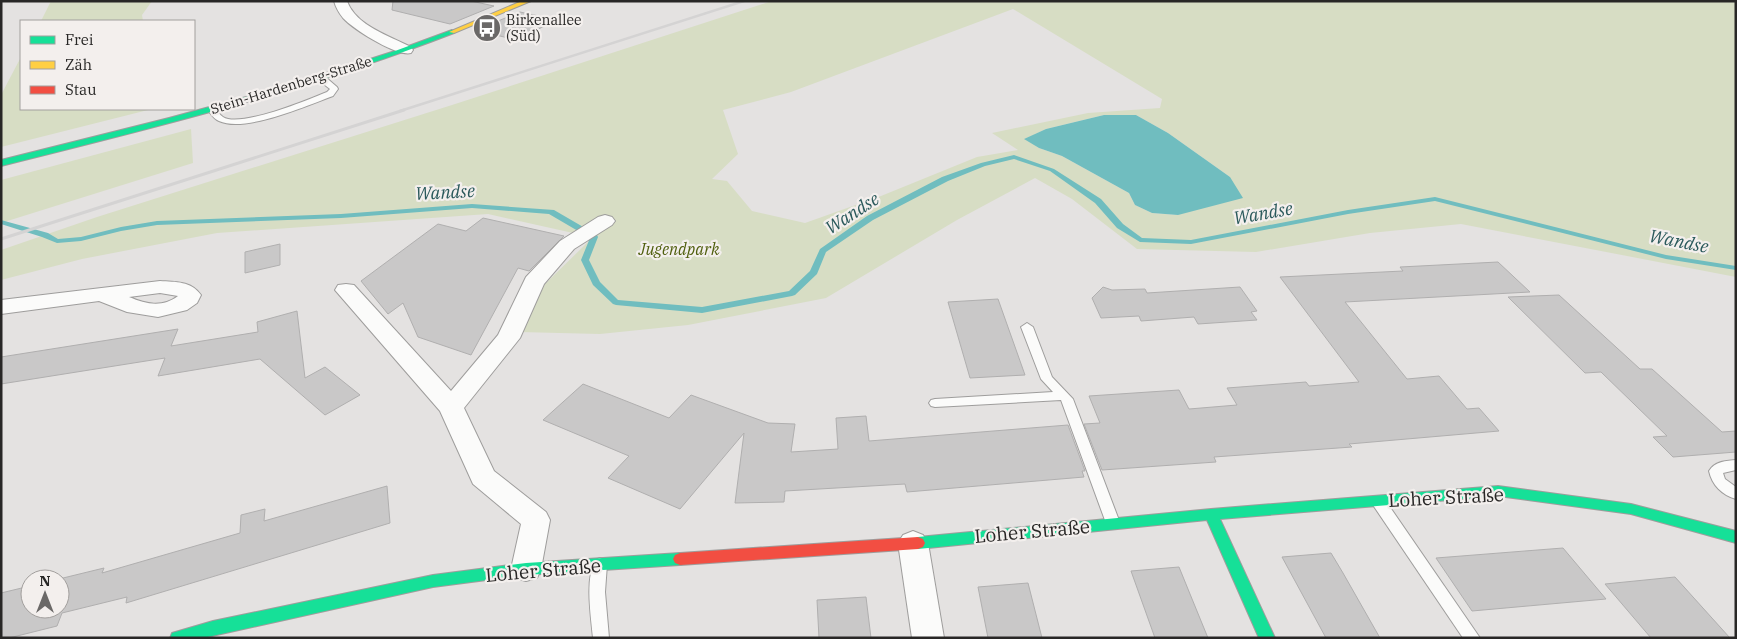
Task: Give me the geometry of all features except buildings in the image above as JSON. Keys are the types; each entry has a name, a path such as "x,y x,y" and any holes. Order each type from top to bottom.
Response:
{"street":[{"path":"340,1 341,8 351,20 406,50"},
{"name":"Stein-Hardenberg-Straße","path":"1,163 212,110 320,77 406,50 528,1"},
{"path":"452,407 508,338 534,282 567,245 605,221"},
{"path":"346,290 452,407 483,477 536,520 526,569"},
{"path":"1,307 102,294"},
{"name":"Loher Straße","path":"178,638 223,626 433,581 526,569 913,543 1211,514 1498,491 1632,509 1736,537"},
{"path":"1211,514 1267,638"},
{"path":"913,543 928,638"}],"lane":[{"path":"212,110 220,119 234,122 268,115 330,94 334,89 320,77"},
{"path":"1028,327 1048,380 1067,399 1113,524"},
{"path":"935,403 1063,396"},
{"path":"1736,465 1724,466 1716,471 1722,485 1736,494"},
{"path":"1378,501 1472,638"},
{"path":"600,564 597,592 601,638"}],"green space":[{"path":"51,1 152,1 142,15 143,20 42,20"},
{"name":"Jugendpark","path":"772,1 1736,1 1736,277 1461,224 1370,233 1256,252 1137,249 1072,199 1035,178 957,220 826,298 688,325 600,334 519,332 545,284 590,240 573,233 488,214 217,233 82,259 1,280 1,250 97,217 452,105","holes":["1013,9 1162,99 1160,108 1088,113 992,133 1018,150 977,157 881,196 805,223 752,211 727,181 712,179 738,154 723,110 791,92","1104,115 1136,115 1168,133 1230,177 1178,215 1152,213 1135,205 1129,193 1062,156 1039,148 1025,139 1046,129"]},
{"path":"20,59 20,110 148,110 1,147 1,95"},
{"path":"191,129 193,163 1,223 1,180"}],"water":[{"path":"1104,115 1136,115 1168,133 1230,177 1243,198 1178,215 1152,213 1135,205 1129,193 1062,156 1039,148 1024,139 1046,129"}],"waterway":[{"name":"Wandse","path":"1,222 45,235 57,241 81,239 121,229 157,223 341,216 472,206 551,212 594,237 585,260 596,283 616,302 702,310 792,293 814,272 823,251 870,218 945,179 983,164 1014,157 1052,170 1098,201 1120,226 1140,240 1191,242 1348,212 1435,199 1666,257 1736,268"}],"railway":[{"path":"400,111 744,1"},
{"path":"1,239 404,110"}],"traffic: fast":[{"path":"1,163 286,89 342,72 452,32"},
{"path":"1267,638 1211,514 1498,491 1631,509 1736,537"},
{"path":"918,543 1211,514"},
{"path":"178,638 213,628 433,581 526,569 680,559"}],"traffic: slow":[{"path":"452,32 528,1"}],"traffic: jam":[{"path":"680,559 918,543"}],"place":[{"name":"Birkenallee (Süd)","path":"487,28"}]}
